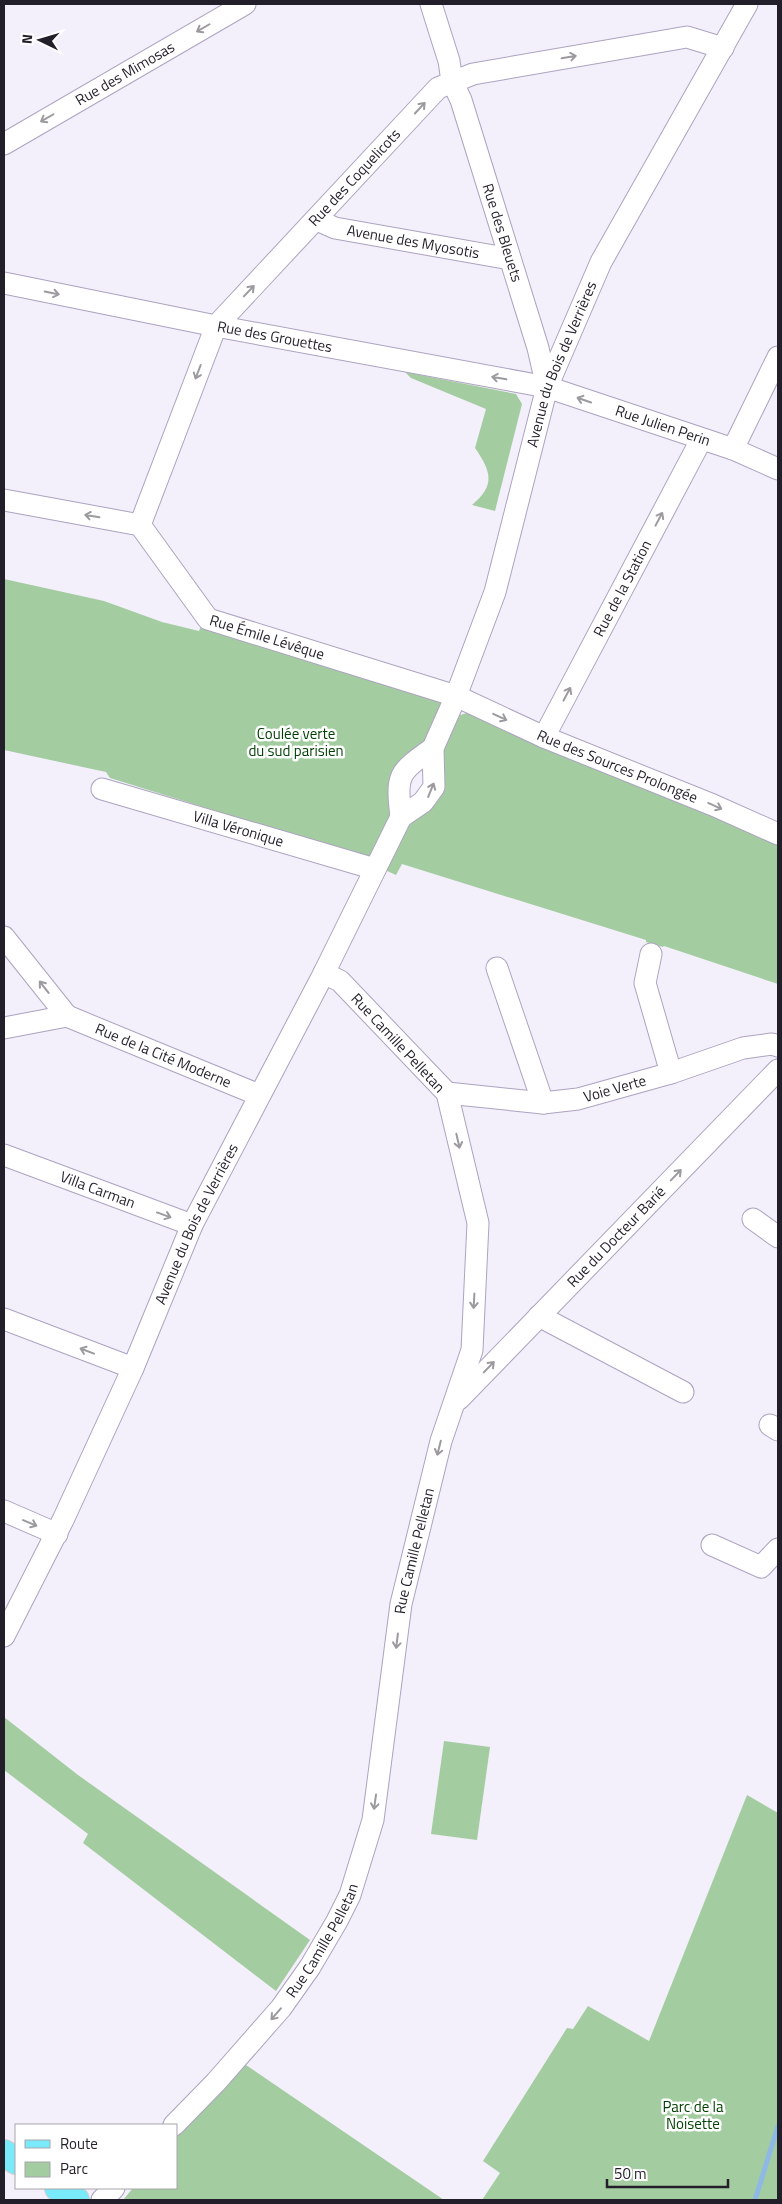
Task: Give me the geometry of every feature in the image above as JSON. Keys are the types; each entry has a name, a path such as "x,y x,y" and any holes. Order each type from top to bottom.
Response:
{"main road":[{"path":"4,2153 15,2160"},
{"path":"60,2189 76,2200"}],"street":[{"name":"Rue des Mimosas","path":"4,144 245,4"},
{"name":"Rue des Bleuets","path":"431,4 449,61 452,82 462,100 538,348 547,387"},
{"name":"Avenue du Bois de Verrières","path":"433,748 456,696 495,592 547,387 601,262 724,48 747,4"},
{"name":"Rue des Coquelicots","path":"140,525 216,326 317,220 438,88 473,74 687,37 724,48"},
{"name":"Avenue des Myosotis","path":"317,220 335,228 510,259"},
{"name":"Rue des Grouettes","path":"4,283 216,326 547,387"},
{"path":"732,449 778,357"},
{"name":"Rue Julien Perin","path":"547,387 732,449 778,468"},
{"name":"Rue de la Station","path":"544,737 701,440"},
{"path":"4,500 140,525"},
{"name":"Rue Émile Lévêque","path":"140,525 208,619 456,696"},
{"name":"Rue des Sources Prolongée","path":"456,696 544,737 713,805 778,834"},
{"path":"433,748 434,787 423,802 401,817 398,791 402,774 411,764 433,748"},
{"name":"Villa Véronique","path":"102,789 375,869"},
{"name":"Avenue du Bois de Verrières","path":"4,1636 57,1534 133,1368 192,1225 324,973 401,817"},
{"name":"Rue de la Cité Moderne","path":"4,937 67,1016 259,1095"},
{"path":"651,954 645,983 671,1073"},
{"path":"497,968 543,1103"},
{"name":"Rue Camille Pelletan","path":"175,2124 216,2082 286,2002 315,1960 350,1895 373,1820 401,1604 440,1441 456,1402 472,1350 478,1223 447,1093 340,981 324,973"},
{"path":"4,1028 67,1016"},
{"name":"Voie Verte","path":"447,1093 543,1103 578,1099 671,1073 744,1048 772,1044 778,1046"},
{"name":"Rue du Docteur Barié","path":"456,1402 778,1070"},
{"name":"Villa Carman","path":"4,1155 192,1225"},
{"path":"753,1219 778,1237"},
{"path":"539,1316 683,1392"},
{"path":"4,1319 133,1368"},
{"path":"4,1511 57,1534"},
{"path":"712,1545 761,1567 778,1549"},
{"path":"102,2200 113,2189"}],"green space":[{"path":"405,372 516,394 522,404 495,511 472,505 480,498 488,484 485,464 475,448 486,409 411,378"},
{"name":"Coulée verte du sud parisien","path":"4,579 104,601 162,622 199,631 201,626 441,701 442,709 391,808 388,824 370,857 347,852 110,778 106,772 4,750"},
{"path":"470,712 778,844 778,984 664,946 646,942 646,940 402,864 396,875 385,870 406,830 417,816 442,761 447,736 457,716"},
{"path":"4,1717 78,1775 310,1940 276,1991 83,1843 88,1834 4,1770"},
{"path":"444,1741 490,1747 477,1840 431,1834"},
{"name":"Parc de la Noisette","path":"747,1795 778,1813 778,2200 482,2200 500,2173 483,2161 567,2028 573,2029 588,2006 649,2041"},
{"path":"243,2063 444,2200 123,2200 132,2189 178,2189 178,2135"}],"waterway":[{"path":"755,2200 778,2126"}]}
